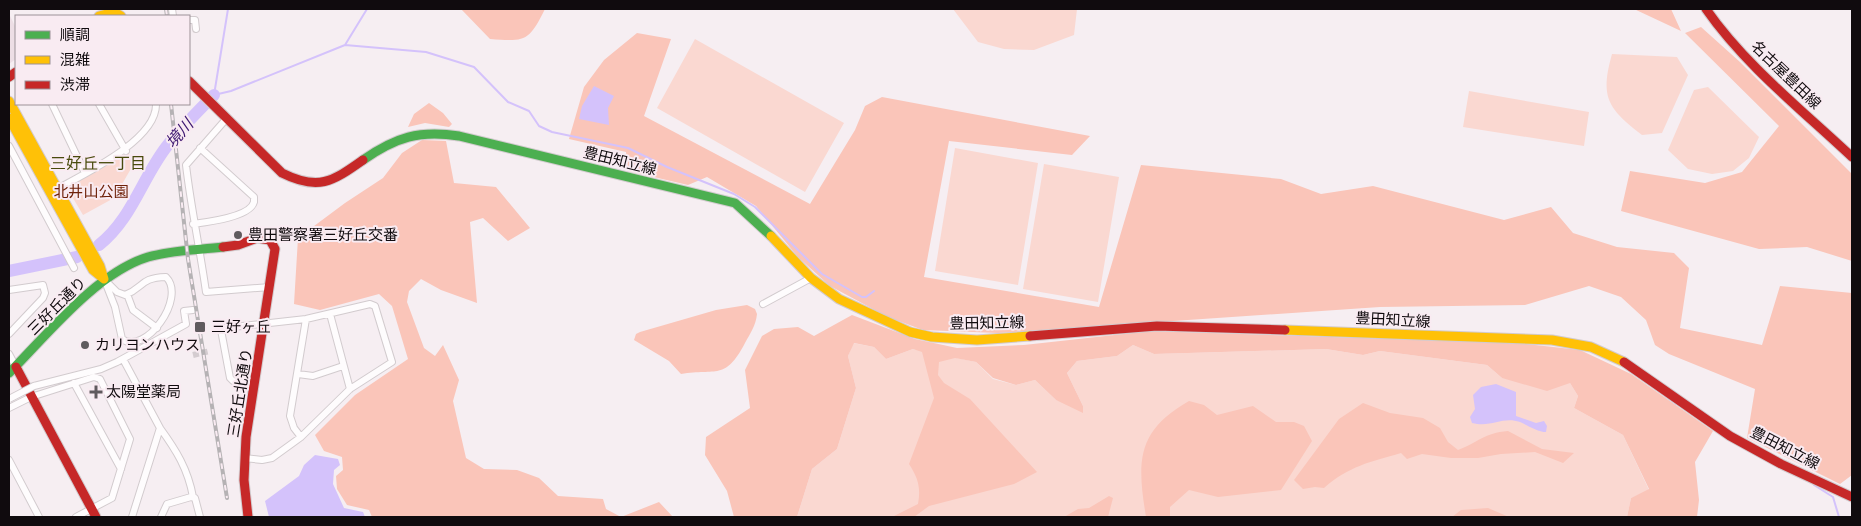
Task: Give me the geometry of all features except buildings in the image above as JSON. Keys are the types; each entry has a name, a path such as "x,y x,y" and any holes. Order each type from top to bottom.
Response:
{"main road":[{"name":"名古屋豊田線","path":"1706,9 1720,30 1741,52 1852,157"},
{"path":"103,15 114,12 121,13"},
{"name":"豊田知立線","path":"190,82 282,173 297,182 326,183 394,140 418,133 436,133 476,139 734,203 746,211 810,278 840,299 870,315 910,332 951,339 978,340 1157,326 1536,339 1579,344 1600,350 1635,368 1714,426 1766,455 1852,496"},
{"path":"9,101 54,190"},
{"path":"9,118 100,266 104,279"},
{"name":"三好丘北通り","path":"104,279 136,262 154,256 240,244 258,238 270,240 273,243 276,252 244,458 248,517"},
{"name":"三好丘通り","path":"12,370 104,279"},
{"path":"12,370 31,397 94,513"}],"street":[{"path":"190,20 195,20 196,29"},
{"path":"52,105 85,173"},
{"path":"100,105 126,151"},
{"path":"54,190 126,151 155,116 156,105"},
{"path":"227,118 186,165 193,224 200,250 206,292 270,286"},
{"path":"9,146 74,268"},
{"path":"193,224 226,219 250,209 254,202 254,197 200,148"},
{"path":"166,277 170,281 171,296 167,311 157,328 132,342 126,343 122,339 115,307 104,279 117,292 127,294 150,278 166,277"},
{"path":"763,304 810,278"},
{"path":"9,290 43,286 45,293 9,334"},
{"path":"127,294 133,310 157,328"},
{"path":"244,458 262,460 272,458 301,437 350,389 390,364 392,359 373,304 306,319 222,330 230,378 233,381 255,385"},
{"path":"9,399 34,386 100,369 123,359 186,324 184,311 193,310"},
{"path":"330,314 350,389"},
{"path":"301,437 294,428 290,416 306,319"},
{"path":"9,354 12,370"},
{"path":"123,359 160,428 180,457 189,478 200,517"},
{"path":"298,374 313,376 343,366"},
{"path":"9,408 31,397 74,383 94,377 100,379 130,435 130,439 112,498 94,513 76,517"},
{"path":"74,383 121,469"},
{"path":"132,517 160,428"},
{"path":"9,460 39,517"},
{"path":"161,517 167,504 193,497"}],"shaded area":[{"path":"461,9 545,9 535,28 530,33 525,37 512,40 490,39"},
{"path":"1634,9 1671,9 1681,31"},
{"path":"9,14 15,26 15,60 9,64"},
{"path":"1701,27 1740,62 1852,174 1852,261 1807,247 1759,249 1621,211 1630,171 1705,183 1742,172 1779,126 1685,33"},
{"path":"637,33 671,39 644,116 810,204 855,130 865,106 882,97 1090,136 1072,155 949,141 924,277 1099,307 1141,165 1281,179 1321,194 1373,186 1504,220 1551,207 1573,233 1617,247 1674,253 1689,268 1680,328 1762,345 1780,286 1852,293 1852,475 1840,484 1747,438 1755,389 1669,354 1655,345 1646,320 1621,297 1589,286 1525,305 1380,307 998,333 923,330 888,317 830,286 798,257 756,206 707,177 688,185 628,171 626,152 569,139 584,87 604,60"},
{"path":"594,86 614,96 608,108 609,125 579,119 582,106"},
{"path":"429,103 443,113 452,124 449,127 425,123 408,127 414,114"},
{"path":"422,140 446,141 454,183 496,187 530,228 508,241 483,218 470,222 477,303 441,290 421,279 409,291 407,302 424,348 435,356 443,345 459,380 453,401 466,458 484,469 517,470 539,478 558,496 603,499 606,509 621,517 372,517 369,510 347,505 337,489 336,476 343,470 342,457 324,451 315,435 355,395 408,359 392,306 379,294 320,310 294,304 298,238 383,178 402,153"},
{"path":"747,305 755,309 757,314 754,326 732,363 719,370 681,374 669,361 634,340 636,334 640,332 716,310"},
{"path":"852,315 915,339 957,348 1024,345 1151,331 1517,343 1580,350 1631,374 1713,431 1695,462 1699,500 1697,517 1627,517 1631,498 1649,489 1623,435 1574,408 1578,396 1570,383 1547,391 1502,378 1487,365 1380,351 1363,355 1326,349 1154,354 1133,345 1117,356 1077,361 1067,373 1083,406 1083,413 1056,400 1035,380 1016,385 993,378 976,362 955,358 939,362 938,375 944,383 970,399 1037,472 1014,484 929,506 914,517 892,517 918,504 918,483 909,464 934,398 922,352 913,349 886,359 874,347 854,343 848,356 856,388 837,449 812,469 797,517 734,517 727,491 705,455 706,437 750,408 745,370 762,336 774,329 798,327 814,336"},
{"path":"1496,384 1516,392 1516,416 1536,423 1544,421 1547,426 1546,432 1520,422 1508,420 1485,424 1472,423 1470,417 1475,409 1473,395 1481,387"},
{"path":"1189,401 1204,405 1217,415 1253,406 1276,422 1294,422 1304,426 1312,441 1281,490 1218,497 1189,490 1170,507 1170,517 1146,517 1141,480 1144,450 1150,436 1159,424 1172,412"},
{"path":"1363,403 1390,413 1423,418 1440,428 1448,442 1458,450 1487,436 1508,431 1542,449 1574,453 1563,463 1535,452 1501,454 1478,458 1451,458 1422,454 1407,459 1401,453 1351,470 1324,488 1303,489 1294,480 1339,419"},
{"path":"315,455 338,459 340,465 334,470 333,484 344,508 363,512 365,517 269,517 265,501 299,476 304,465"},
{"path":"1109,496 1113,498 1108,517 1064,517 1078,509 1089,508"},
{"path":"659,502 673,517 621,517"},
{"path":"1488,508 1509,517 1452,517 1461,510"}],"green space":[{"path":"953,9 1077,9 1074,35 1034,50 1004,49 978,42"},
{"path":"695,39 844,123 805,192 657,108"},
{"path":"1612,54 1677,57 1688,75 1662,133 1642,135 1630,126 1614,109 1607,91 1608,69"},
{"path":"1708,87 1759,137 1749,158 1733,171 1712,174 1688,169 1668,150 1694,90"},
{"path":"1469,91 1589,112 1584,146 1463,127"},
{"path":"955,148 1038,163 1018,285 935,271"},
{"name":"北井山公園","path":"127,153 136,160 114,198 83,215 70,193 70,185"},
{"path":"1044,164 1119,177 1098,302 1023,289"},
{"path":"853,343 874,347 886,359 913,349 976,362 993,379 1016,385 1035,380 1056,400 1083,406 1067,373 1077,361 1117,356 1133,345 1154,354 1326,349 1363,355 1380,351 1487,365 1502,378 1570,383 1578,396 1574,408 1623,435 1649,490 1631,498 1627,517 797,517 812,469 837,449 856,388 848,356"}],"waterway":[{"path":"228,9 214,95 231,91 345,45 426,52 474,67 508,102 529,111 539,126 552,132 628,148 667,167 734,194 755,207 822,274 862,297 866,297 874,291"},
{"path":"345,45 367,9"},
{"name":"境川","path":"99,245 120,223 167,146 214,95"},
{"name":"境川","path":"9,271 77,257"},
{"path":"1652,386 1676,404"},
{"path":"1814,485 1833,497 1839,517"}],"tunnel":[{"path":"193,355 210,351"}],"railway":[{"path":"166,9 167,15"},
{"path":"171,105 188,259 227,498"}],"traffic: fast":[{"path":"363,160 386,146 408,137 432,134 459,136 735,203 771,236"},
{"path":"9,373 73,307 91,291 129,265 148,257 166,253 223,247"}],"traffic: slow":[{"path":"103,15 114,12 119,15"},
{"path":"9,101 100,266 104,279"},
{"path":"9,118 93,270 104,279"},
{"path":"771,236 811,278 839,299 910,332 932,337 977,340 1030,336"},
{"path":"1285,330 1552,340 1591,347 1624,362"}],"traffic: jam":[{"path":"1706,9 1721,30 1756,68 1852,157"},
{"path":"9,77 15,73"},
{"path":"190,82 282,173 295,179 305,182 324,182 342,174 363,160"},
{"path":"223,247 238,245 257,238 270,240 275,249 246,437 244,480 248,517"},
{"path":"1030,336 1157,326 1285,330"},
{"path":"1624,362 1730,436 1781,464 1852,497"},
{"path":"16,367 96,517"}],"place":[{"name":"豊田警察署三好丘交番","path":"238,235"},
{"name":"三好ヶ丘","path":"200,327"},
{"name":"カリヨンハウス","path":"85,345"},
{"name":"太陽堂薬局","path":"96,392"}],"district":[{"name":"三好丘一丁目","path":"98,163"}]}
